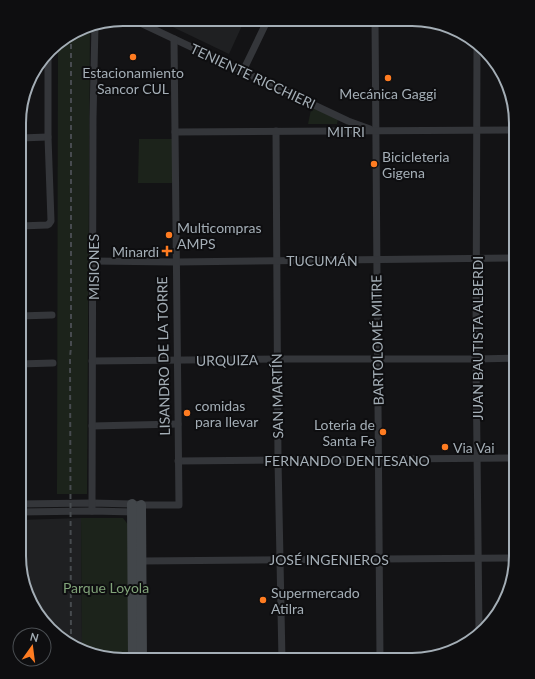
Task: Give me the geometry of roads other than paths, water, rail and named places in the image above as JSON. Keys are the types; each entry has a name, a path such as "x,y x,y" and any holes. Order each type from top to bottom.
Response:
{"street":[{"name":"TENIENTE RICCHIERI","path":"147,26 348,121 375,131"},
{"path":"243,71 265,26"},
{"name":"BARTOLOMÉ MITRE","path":"375,26 375,259 380,653"},
{"name":"MISIONES","path":"92,511 93,118 95,30"},
{"name":"LISANDRO DE LA TORRE","path":"136,509 179,505 174,39"},
{"name":"JUAN BAUTISTA ALBERDI","path":"477,51 476,359 479,627"},
{"path":"26,226 49,224 51,217 48,137 48,62"},
{"name":"MITRI","path":"175,132 509,130"},
{"name":"SAN MARTÍN","path":"276,131 278,460 282,653"},
{"path":"26,138 48,137"},
{"name":"TUCUMÁN","path":"93,262 509,258"},
{"path":"26,316 52,315"},
{"name":"URQUIZA","path":"92,361 509,358"},
{"path":"26,364 53,363"},
{"path":"92,426 178,424"},
{"name":"FERNANDO DENTESANO","path":"178,461 509,458"},
{"path":"26,504 92,503 136,509"},
{"path":"26,512 136,509"},
{"path":"136,509 142,561 141,653"},
{"path":"133,653 136,509"},
{"name":"JOSÉ INGENIEROS","path":"142,561 509,558"}],"railway":[{"path":"71,41 71,638"}],"place":[{"name":"Estacionamiento Sancor CUL","path":"133,57"},
{"name":"Mecánica Gaggi","path":"388,78"},
{"name":"Bicicleteria Gigena","path":"374,164"},
{"name":"Multicompras AMPS","path":"169,235"},
{"name":"Minardi","path":"167,251"},
{"name":"comidas para llevar","path":"187,413"},
{"name":"Loteria de Santa Fe","path":"383,432"},
{"name":"Via Vai","path":"445,447"},
{"name":"Supermercado Atilra","path":"263,600"}],"park label":[{"name":"Parque Loyola","path":"106,587"}]}
